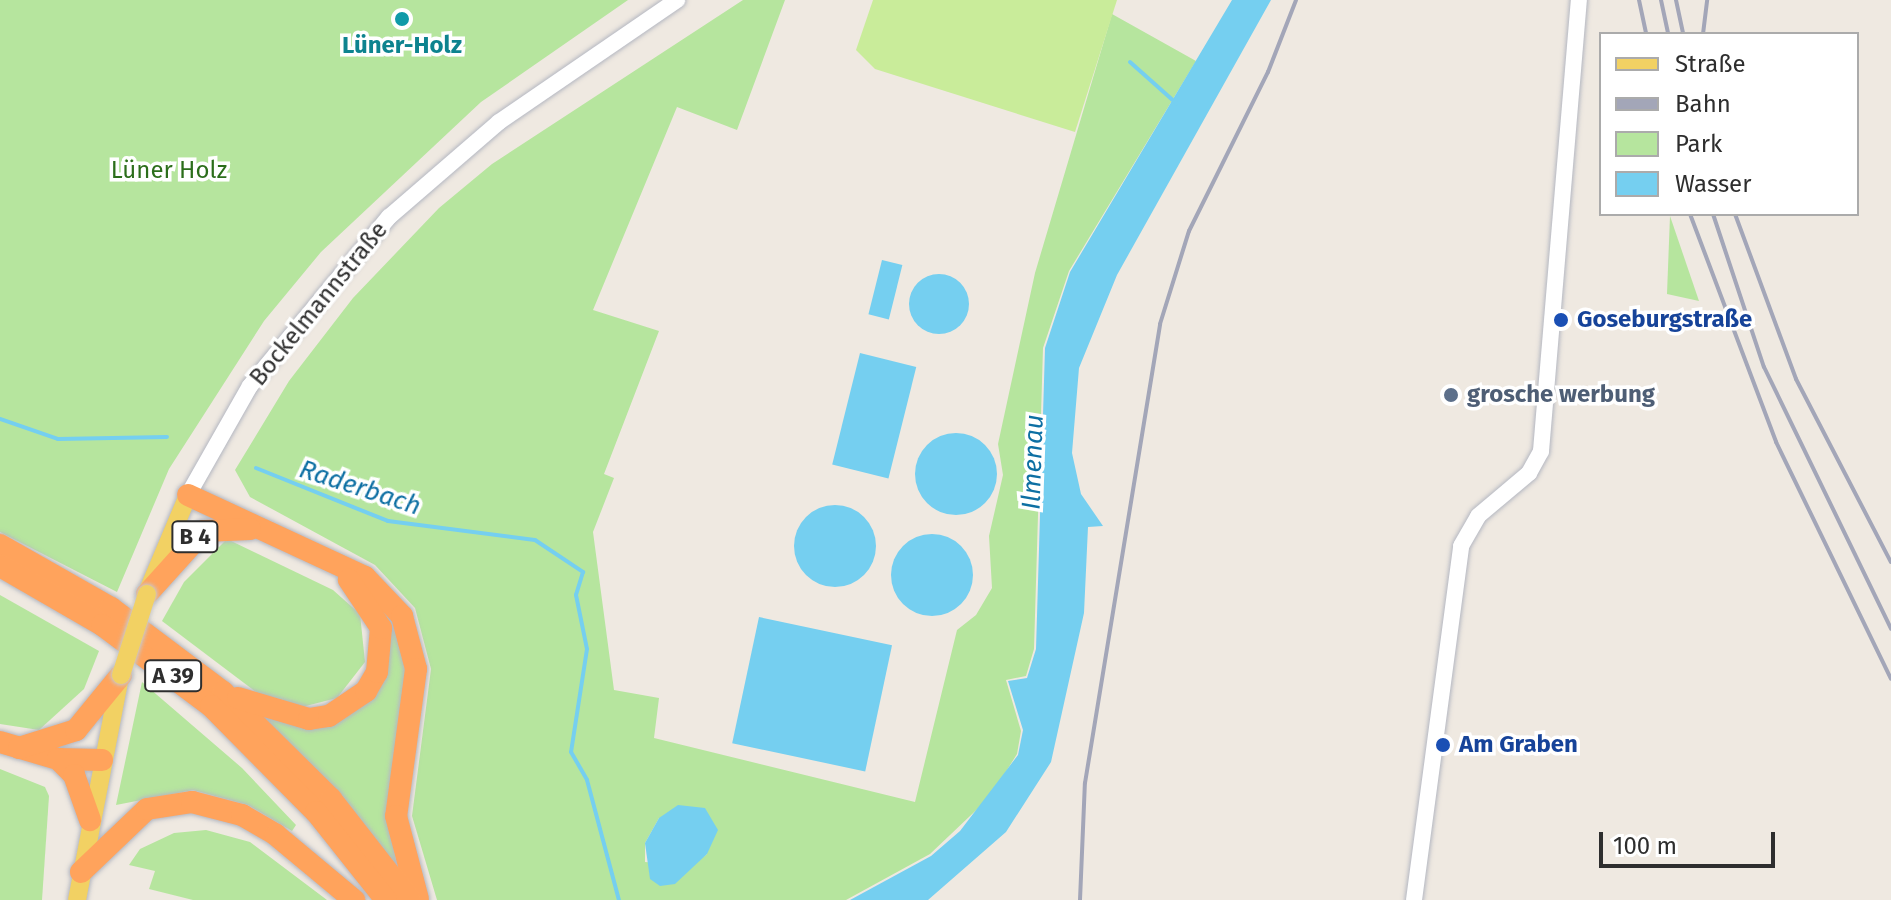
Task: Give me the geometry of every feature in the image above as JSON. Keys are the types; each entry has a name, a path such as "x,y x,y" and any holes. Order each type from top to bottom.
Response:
{"highway":[{"path":"188,495 328,560 384,593 412,641 413,701 396,816 419,900"},
{"name":"B 4","path":"147,594 204,531 267,532"},
{"name":"A 39","path":"0,545 111,608 223,692 331,799 410,900"},
{"name":"A 39","path":"223,692 309,719 350,706 366,691 377,672 381,628 367,598 328,560"},
{"name":"A 39","path":"3,568 102,625 211,706 316,812 386,900"},
{"path":"10,745 76,730 121,675"},
{"path":"10,745 58,759 102,760"},
{"path":"58,759 74,775 90,820"},
{"path":"81,872 147,809 192,802 242,815 276,835 354,900"}],"main road":[{"name":"Bockelmannstraße","path":"77,900 90,820 121,675 147,594 188,495"}],"street":[{"name":"Bockelmannstraße","path":"188,495 250,386 389,217 499,122 677,0"},
{"path":"1414,900 1461,546 1478,516 1529,473 1541,451 1579,0"}],"green space":[{"name":"Lüner Holz","path":"0,0 628,0 481,102 321,252 264,321 169,469 117,592 0,532"},
{"path":"743,0 785,0 737,130 677,107 593,310 659,331 604,474 614,478 593,532 614,690 659,698 654,738 915,802 957,630 976,615 992,588 989,536 1003,475 998,444 1035,273 1112,14 1196,61 1069,271 1043,348 1034,649 1026,676 1006,680 1021,731 1017,754 990,797 930,854 846,900 437,900 412,816 431,669 415,608 375,565 250,497 235,470 289,381 353,298 439,208 492,164","holes":["659,818 707,854 692,866 645,862 645,843"]},
{"path":"873,0 1117,0 1075,132 875,69 856,50"},
{"path":"1670,216 1699,301 1667,294"},
{"path":"227,539 333,590 360,614 365,662 337,698 302,707 260,695 162,621 184,582"},
{"path":"0,595 99,651 84,689 39,730 0,724"},
{"path":"380,601 394,620 407,670 389,817 397,869 259,714 307,727 373,695"},
{"path":"142,682 242,768 296,825 292,831 248,805 193,790 116,805"},
{"path":"0,769 45,787 49,796 42,900 0,900"},
{"path":"206,830 250,842 327,900 193,900 149,889 155,871 129,865 140,849 174,833"}],"water":[{"path":"1232,0 1271,0 1117,275 1079,368 1072,453 1081,494 1103,526 1088,527 1084,613 1051,762 1006,832 928,900 850,900 931,856 960,831 1018,755 1023,730 1008,681 1027,678 1036,649 1045,348 1070,272"},
{"path":"882,260 902,265 889,319 868,314"},
{"path":"939,274 951,276 960,283 967,292 967,316 960,325 951,332 939,334 927,332 918,325 911,316 909,304 911,292 918,283 927,276"},
{"path":"860,353 916,367 888,479 832,465"},
{"path":"956,433 972,436 985,445 994,458 997,474 994,490 985,503 972,512 956,515 940,512 927,503 918,490 915,474 918,458 927,445 940,436"},
{"path":"835,505 851,508 864,517 873,530 876,546 873,562 864,575 851,584 835,587 819,584 806,575 797,562 794,546 797,530 806,517 819,508"},
{"path":"932,534 948,537 961,546 970,559 973,575 970,591 961,604 948,613 932,616 916,613 903,604 894,591 891,575 894,559 903,546 916,537"},
{"path":"759,617 892,645 865,771 732,743"},
{"path":"678,805 705,808 718,830 707,854 675,884 660,886 650,879 645,843 659,818"}],"waterway":[{"path":"1130,62 1176,103"},
{"name":"Raderbach","path":"0,419 58,439 167,437"},
{"name":"Raderbach","path":"256,468 388,521 535,540 583,572 576,595 587,649 571,752 587,780 619,900"}],"railway":[{"path":"1080,900 1085,783 1160,324 1189,231 1268,72 1296,0"},
{"path":"1639,0 1646,32"},
{"path":"1661,0 1668,32"},
{"path":"1676,0 1683,32"},
{"path":"1703,32 1707,0"},
{"path":"1691,216 1776,442 1891,679"},
{"path":"1714,216 1764,367 1891,629"},
{"path":"1736,216 1796,379 1891,562"}],"place":[{"name":"Lüner-Holz","path":"402,19"},
{"name":"Goseburgstraße","path":"1561,320"},
{"name":"grosche werbung","path":"1451,395"},
{"name":"Am Graben","path":"1443,745"}],"water label":[{"name":"Ilmenau","path":"1033,462"}]}
